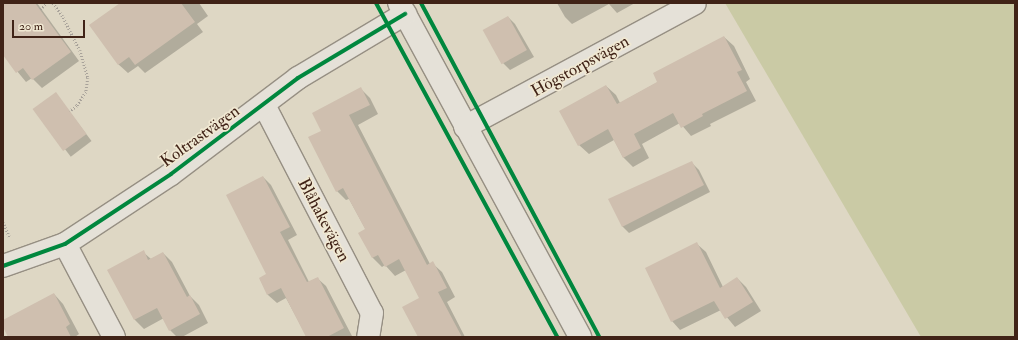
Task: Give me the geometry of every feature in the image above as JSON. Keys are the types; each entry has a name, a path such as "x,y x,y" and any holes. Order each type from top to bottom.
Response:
{"street":[{"name":"Högstorpsvägen","path":"465,127 695,3"},
{"path":"402,8 465,127 580,337"},
{"name":"Koltrastvägen","path":"3,266 65,244 171,174 298,78 402,8"},
{"name":"Blåhakevägen","path":"264,105 372,313 368,337"},
{"path":"65,244 114,337"}],"path":[{"path":"40,9 47,3"},
{"path":"54,3 80,50 88,78 86,92 77,106 70,112"}],"green space":[{"path":"725,3 1015,3 1015,337 921,337"}],"building":[{"path":"3,3 35,3 71,52 32,80 23,68 16,73 3,55"},
{"path":"120,3 181,3 195,22 135,65 129,57 118,65 89,25"},
{"path":"508,16 527,50 502,64 483,30"},
{"path":"724,36 742,70 737,72 747,91 702,114 703,116 681,128 673,113 634,134 641,148 623,158 608,129 578,146 559,111 606,85 617,104 657,82 653,73"},
{"path":"361,87 370,105 349,115 427,265 433,261 447,288 438,292 462,337 418,337 402,307 419,298 399,259 385,267 378,255 372,258 358,233 365,229 343,188 336,192 308,137 321,131 312,113"},
{"path":"56,92 87,134 63,151 33,109"},
{"path":"692,161 704,185 622,227 608,199"},
{"path":"263,176 290,227 280,232 307,282 318,277 344,328 327,337 306,337 281,288 267,295 259,278 266,274 226,195"},
{"path":"697,242 720,288 737,277 753,302 725,319 714,301 671,322 645,268"},
{"path":"144,250 148,260 163,252 187,297 190,295 200,314 169,331 157,308 134,320 107,270"},
{"path":"54,293 70,324 66,327 71,337 8,337 3,327 3,320"}],"cycle path":[{"path":"376,3 557,337"},
{"path":"421,3 599,337"},
{"path":"3,266 65,244 171,174 298,78 405,14"}]}
